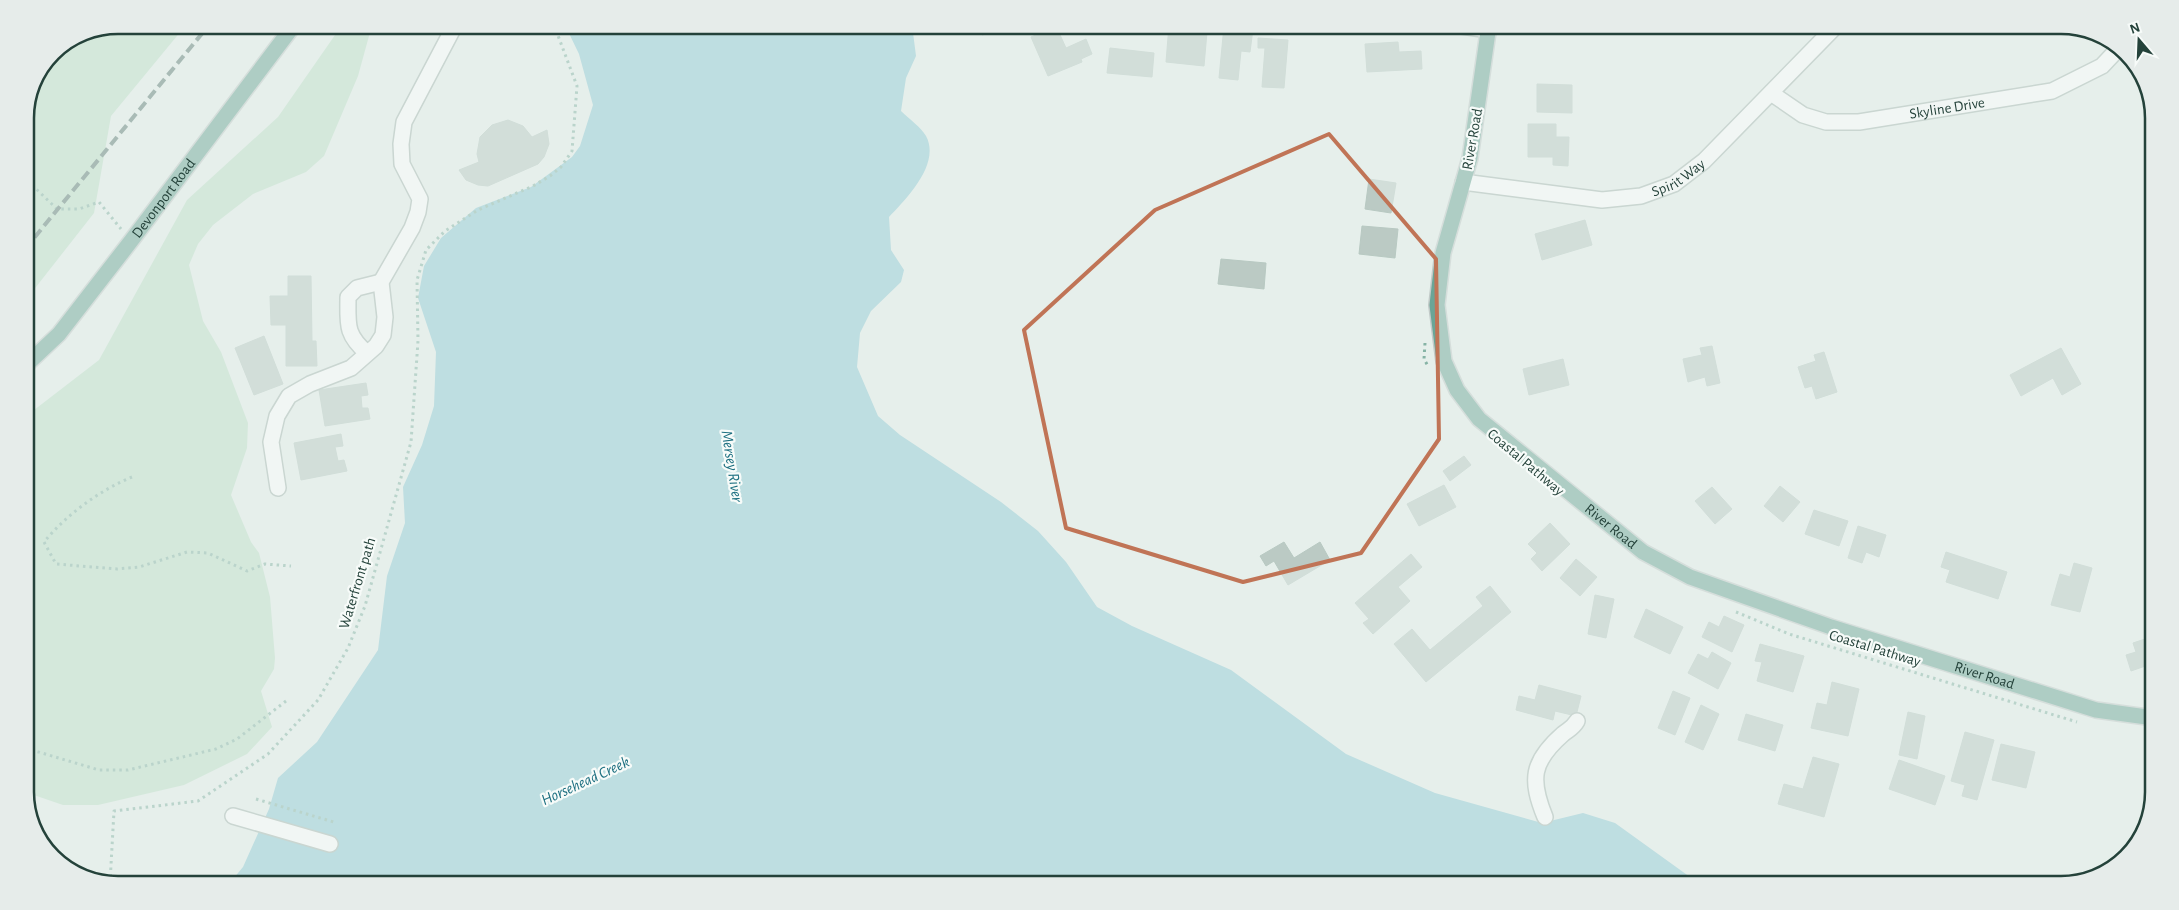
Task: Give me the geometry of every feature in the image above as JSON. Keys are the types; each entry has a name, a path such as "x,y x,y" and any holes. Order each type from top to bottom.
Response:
{"main road":[{"name":"Devonport Road","path":"34,358 59,334 287,34"},
{"name":"River Road","path":"1488,34 1470,158 1443,253 1437,305 1444,361 1457,390 1479,419 1643,552 1690,577 1831,627 2096,710 2145,717"}],"street":[{"path":"278,488 271,442 277,416 289,396 310,384 351,368 362,361 383,335 385,317 381,282 403,246 418,212 420,199 402,164 401,144 404,122 450,34"},
{"name":"Spirit Way","path":"1463,182 1602,200 1641,196 1674,184 1704,161 1828,34"},
{"name":"Skyline Drive","path":"1771,93 1803,115 1826,122 1859,122 2052,91 2102,66 2114,53"},
{"path":"367,353 354,342 348,330 348,297 357,288 381,282"},
{"path":"1545,817 1536,795 1534,779 1537,767 1553,745 1573,728 1577,721"},
{"path":"233,816 330,844"}],"path":[{"name":"Waterfront path","path":"110,876 114,811 198,801 268,754 318,700 348,648 365,606 411,442 418,341 417,280 426,250 445,231 478,210 533,186 550,176 561,167 572,151 577,86 557,34"},
{"path":"34,187 57,210 79,209 99,202 131,241"},
{"path":"1425,340 1424,359 1429,367"},
{"path":"132,477 100,492 53,531 44,542 56,564 117,569 140,567 187,552 208,553 247,571 265,564 291,566"},
{"name":"Coastal Pathway","path":"1728,608 1789,634 2066,720 2085,723"},
{"path":"34,751 98,770 128,770 216,749 237,739 286,701"},
{"path":"256,799 337,823"}],"highlighted area":[{"path":"1329,134 1436,259 1439,439 1361,553 1243,582 1066,528 1024,330 1155,210"}],"green space":[{"path":"179,34 111,116 94,213 34,290 34,112 40,86 58,58 86,40 102,35"},
{"path":"336,34 370,34 358,76 324,156 306,172 253,194 213,225 198,244 189,265 203,321 221,352 248,423 247,448 231,495 251,542 259,553 270,597 275,658 274,669 261,691 272,727 247,754 184,785 98,805 63,805 34,795 34,410 99,360 187,200 278,117"}],"water":[{"path":"569,34 913,34 916,56 906,78 901,111 926,136 929,158 912,191 889,217 891,250 904,270 901,282 871,311 860,333 857,367 878,416 900,435 1001,502 1038,531 1066,562 1097,607 1132,626 1231,670 1346,754 1435,793 1542,823 1583,813 1615,823 1689,876 236,876 243,867 269,809 278,778 317,742 378,650 387,576 405,523 403,487 422,445 434,406 436,352 418,298 424,266 441,238 476,208 531,187 572,157 580,146 593,105 579,54"}],"building":[{"path":"1038,34 1060,34 1066,48 1086,39 1092,54 1081,59 1082,62 1048,76 1031,37"},
{"path":"1168,34 1207,34 1204,66 1166,62"},
{"path":"1223,34 1252,34 1250,52 1241,51 1238,80 1219,78"},
{"path":"1258,38 1288,40 1284,88 1262,87 1265,48 1258,48"},
{"path":"1398,42 1399,52 1421,51 1422,69 1367,72 1365,44"},
{"path":"1110,48 1154,53 1152,77 1107,73"},
{"path":"1537,84 1572,85 1572,113 1537,112"},
{"path":"508,120 523,126 532,137 547,130 549,144 544,157 538,164 488,186 478,185 466,180 459,170 479,162 477,154 480,137 492,125"},
{"path":"1528,124 1556,124 1556,137 1569,137 1568,166 1553,165 1553,157 1528,157"},
{"path":"1369,179 1396,183 1391,213 1365,209"},
{"path":"1585,220 1592,245 1542,260 1535,234"},
{"path":"1362,226 1398,229 1395,258 1359,254"},
{"path":"1221,259 1266,263 1264,289 1218,284"},
{"path":"288,276 311,276 312,341 316,341 317,366 286,366 286,325 271,325 270,296 288,296"},
{"path":"264,336 283,384 254,395 235,348"},
{"path":"1712,346 1720,383 1707,386 1705,377 1688,382 1683,359 1702,355 1700,348"},
{"path":"2061,348 2081,384 2062,395 2053,378 2021,396 2010,375"},
{"path":"1824,352 1837,392 1816,399 1812,386 1805,388 1798,367 1816,361 1814,355"},
{"path":"1563,359 1569,385 1529,395 1523,369"},
{"path":"366,383 368,395 361,396 362,408 368,408 370,419 325,426 319,390"},
{"path":"341,434 343,446 335,447 338,461 344,460 347,471 301,480 294,443"},
{"path":"1464,456 1471,465 1450,481 1443,471"},
{"path":"1444,485 1456,507 1419,526 1407,504"},
{"path":"1780,486 1800,502 1783,522 1764,506"},
{"path":"1712,487 1732,509 1715,524 1695,501"},
{"path":"1814,510 1848,521 1839,546 1805,534"},
{"path":"1550,523 1570,544 1542,571 1531,559 1537,553 1528,544"},
{"path":"1858,526 1886,535 1879,557 1866,552 1862,563 1848,558"},
{"path":"1284,542 1294,558 1320,542 1330,560 1288,585 1274,561 1266,566 1260,556"},
{"path":"1946,552 2007,572 1998,599 1946,582 1950,570 1941,567"},
{"path":"1411,554 1422,567 1398,587 1410,601 1373,634 1363,623 1369,619 1355,603"},
{"path":"1576,559 1597,577 1580,596 1560,578"},
{"path":"2074,563 2092,568 2080,612 2051,605 2060,574 2070,577"},
{"path":"1490,586 1511,612 1426,682 1394,644 1412,629 1430,650 1483,606 1476,597"},
{"path":"1595,595 1614,599 1606,638 1588,634"},
{"path":"1646,609 1683,627 1670,654 1634,637"},
{"path":"1724,616 1744,625 1732,652 1702,637 1709,622 1719,627"},
{"path":"2145,639 2145,666 2131,671 2126,655 2136,652 2133,643"},
{"path":"1760,644 1804,656 1793,692 1757,681 1762,662 1755,661"},
{"path":"1712,652 1731,663 1718,689 1688,673 1698,654 1708,659"},
{"path":"1832,682 1859,689 1848,736 1811,728 1817,703 1827,705"},
{"path":"1539,685 1581,696 1576,716 1555,711 1553,720 1516,710 1519,696 1535,700"},
{"path":"1673,691 1690,698 1675,735 1658,728"},
{"path":"1701,705 1719,714 1703,750 1685,742"},
{"path":"1908,712 1925,716 1917,759 1899,755"},
{"path":"1746,714 1783,725 1775,751 1738,740"},
{"path":"1965,732 1994,740 1977,800 1962,796 1965,785 1951,781"},
{"path":"2001,744 2035,752 2026,788 1992,780"},
{"path":"1813,757 1839,764 1824,817 1778,804 1784,784 1803,789"},
{"path":"1899,760 1945,776 1935,805 1889,789"}],"railway":[{"path":"34,238 202,34"}],"water label":[{"name":"Mersey River","path":"733,466"},
{"name":"Horsehead Creek","path":"585,780"}]}
